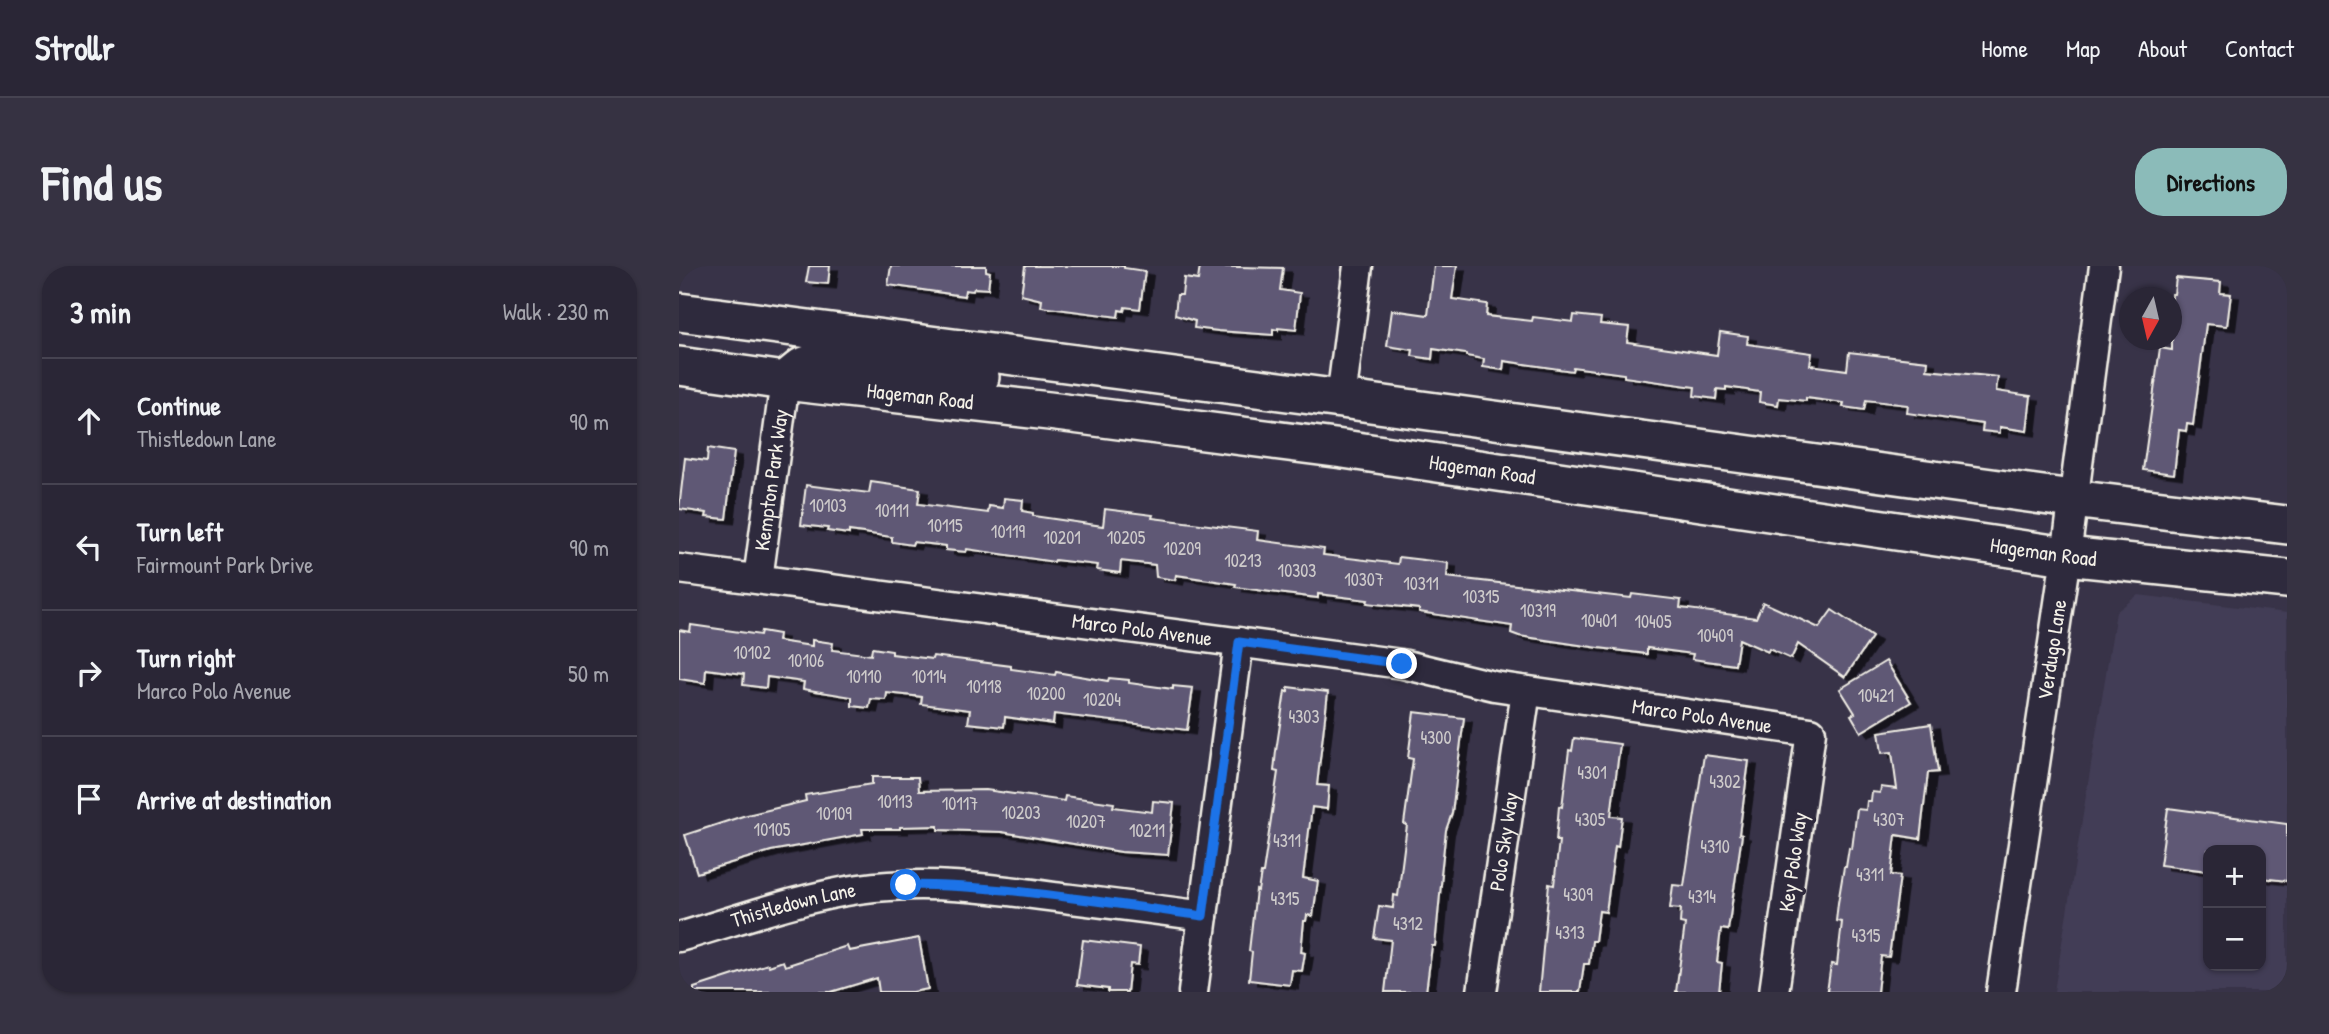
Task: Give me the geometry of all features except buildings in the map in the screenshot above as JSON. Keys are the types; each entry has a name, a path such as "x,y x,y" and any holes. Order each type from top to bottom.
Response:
{"main road":[{"path":"679,312 2072,499 2287,525"},
{"path":"679,341 699,344 717,332 726,318"},
{"path":"785,381 802,367 826,359 1020,381 1106,369"},
{"name":"Hageman Road","path":"679,366 1343,449 2066,556 2287,579"},
{"path":"1049,411 1128,401 1317,422 1334,413 1341,399"}],"street":[{"path":"1341,399 1358,266"},
{"name":"Verdugo Lane","path":"2001,992 2066,556 2104,266"},
{"name":"Kempton Park Way","path":"758,579 785,381"},
{"name":"Marco Polo Avenue","path":"679,569 1402,664 1525,691 1811,732"},
{"path":"1193,992 1239,642"},
{"name":"Polo Sky Way","path":"1482,992 1525,691"},
{"name":"Key Polo Way","path":"1774,992 1811,732"},
{"name":"Thistledown Lane","path":"679,937 810,898 859,889 906,885 992,888 1203,916"}],"shaded area":[{"path":"2138,595 2287,613 2287,992 2054,992 2116,612"}],"route":[{"path":"906,885 992,888 1203,916 1239,642 1402,664"}]}
